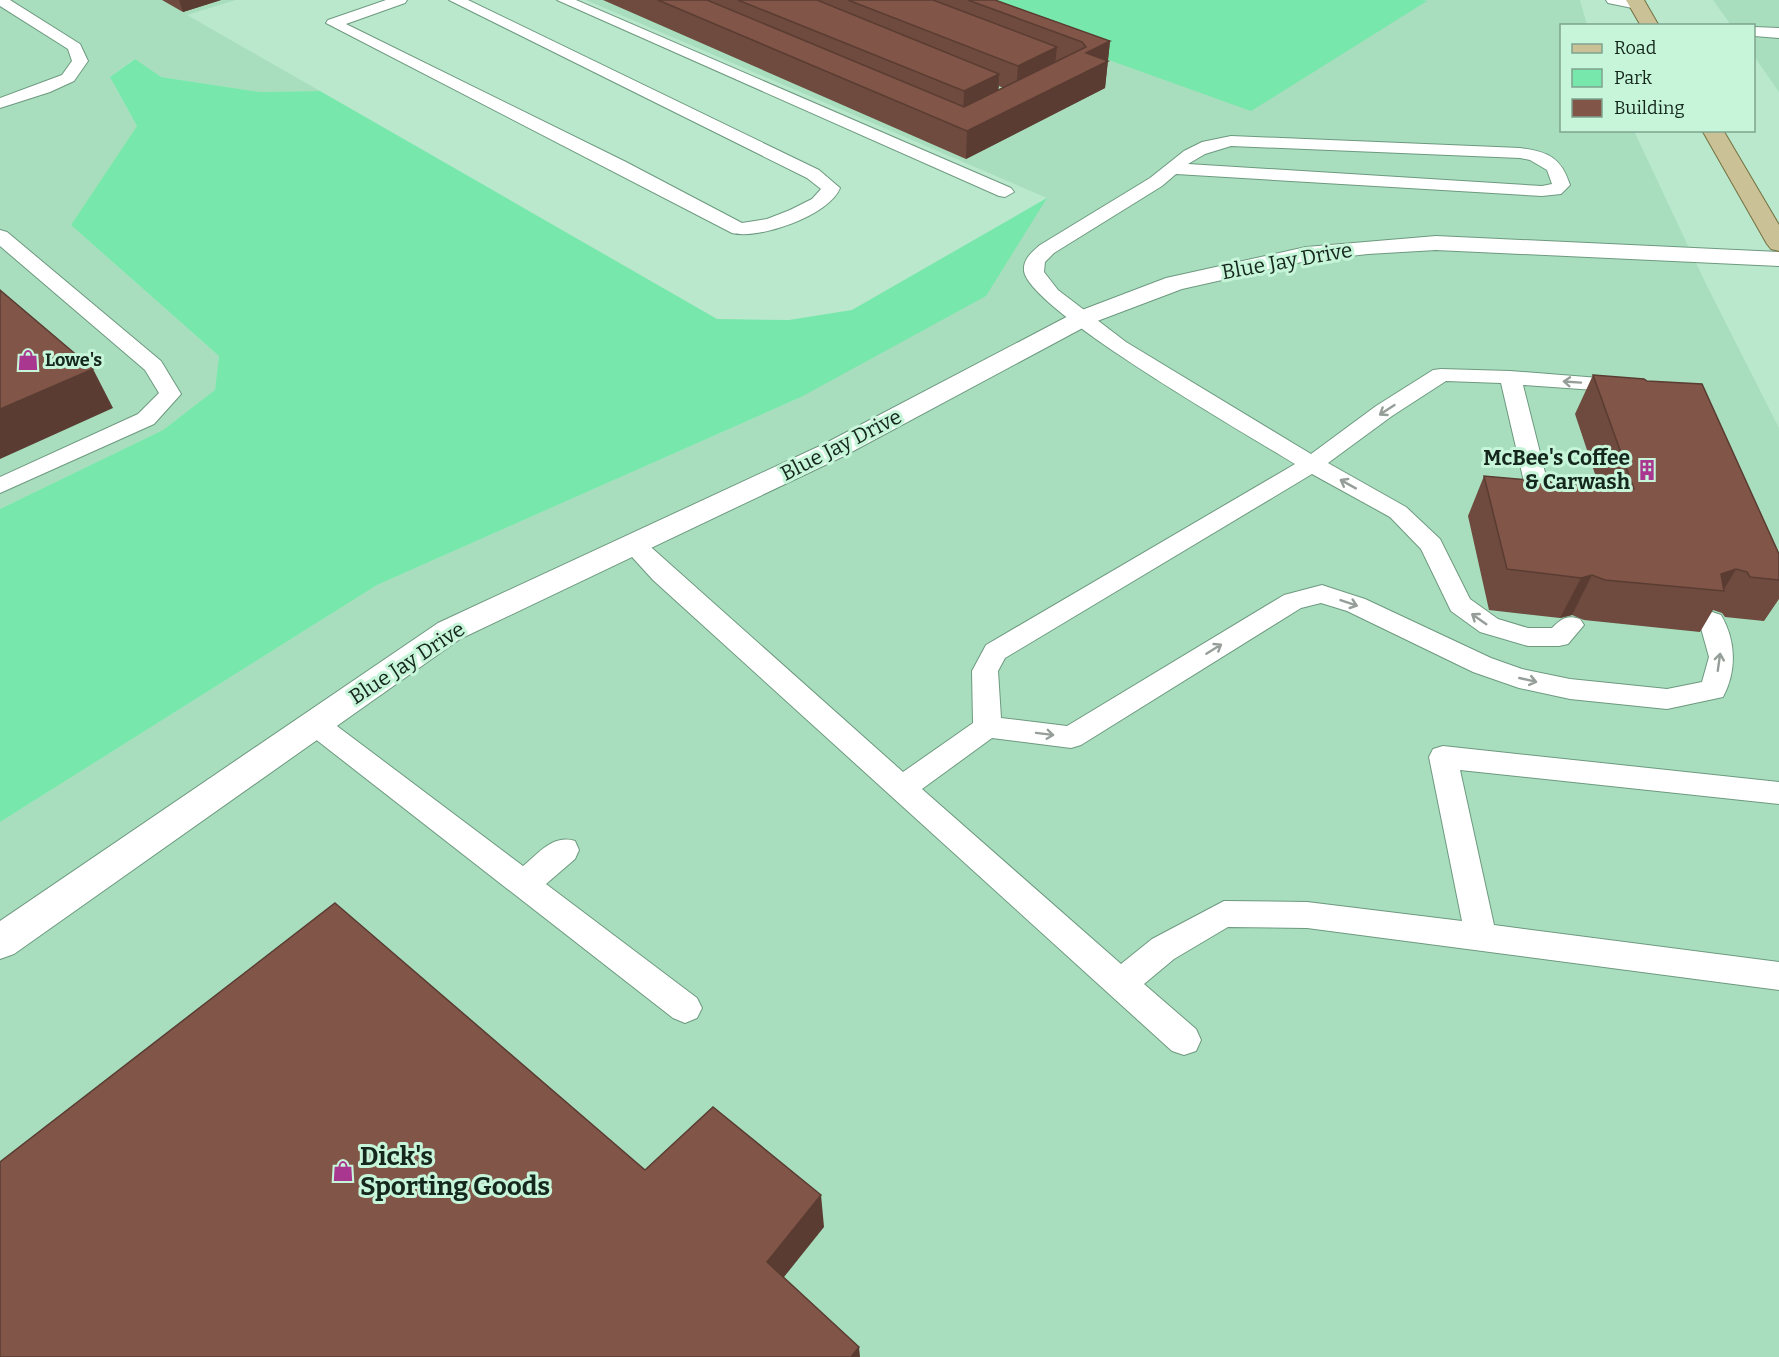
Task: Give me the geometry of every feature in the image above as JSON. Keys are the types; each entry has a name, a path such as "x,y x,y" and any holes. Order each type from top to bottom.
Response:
{"main road":[{"path":"1636,3 1649,24"},
{"path":"1713,132 1779,244"}],"street":[{"name":"Blue Jay Drive","path":"0,942 449,631 834,450 1083,318 1175,283 1305,254 1368,247 1436,243 1779,259"}],"lane":[{"path":"0,0 75,47 80,61 68,78 44,89 0,103"},
{"path":"400,0 333,23 739,229 756,228 785,219 828,196 831,188 813,174 456,0"},
{"path":"564,0 1005,192"},
{"path":"583,8 607,0"},
{"path":"1613,0 1636,3"},
{"path":"1755,32 1779,33"},
{"path":"1171,168 1542,191 1555,190 1562,185 1556,167 1548,160 1528,154 1231,141 1207,145 1189,153 1171,168 1156,182 1047,249 1035,260 1034,272 1040,284 1119,346 1312,464 1398,512 1431,545 1460,606 1489,626 1528,637 1559,637 1571,625"},
{"path":"0,236 153,366 170,394 146,419 0,486"},
{"path":"987,727 985,671 995,652 1312,464 1383,411 1441,375 1457,374 1616,385 1636,414"},
{"path":"1510,378 1545,518"},
{"path":"634,546 662,574 1184,1040"},
{"path":"903,787 987,727 1071,737 1293,601 1322,594 1356,605 1482,665 1518,678 1570,689 1667,699 1713,690 1722,657 1713,621"},
{"path":"315,724 685,1008"},
{"path":"1481,938 1443,757 1779,793"},
{"path":"524,884 564,850"},
{"path":"1121,983 1163,949 1224,914 1307,915 1779,976"}],"shaded area":[{"path":"0,0 236,0 187,15 320,91 260,92 161,77 134,59 110,77 137,126 71,225 219,356 215,390 163,430 0,509"},
{"path":"586,0 1580,0 1587,24 1560,24 1560,132 1634,132 1706,284 1779,428 1779,1357 0,1357 0,822 377,585 801,397 1047,198"},
{"path":"1713,0 1779,0 1779,92 1755,57 1755,24 1730,24"}],"green space":[{"path":"941,0 1422,0 1427,1 1251,111"},
{"path":"135,59 161,77 260,92 320,91 717,319 789,320 852,310 1047,198 986,296 801,397 377,585 0,822 0,509 163,430 215,390 219,356 71,225 137,126 110,77"}],"building":[{"path":"658,0 707,0 964,107 1086,47 1082,42 968,0 995,0 1110,41 1086,53 1108,61 967,131"},
{"path":"738,0 817,0 999,74 964,91"},
{"path":"848,0 933,0 1057,47 1018,66"},
{"path":"0,290 93,369 0,409"},
{"path":"1593,375 1702,384 1779,554 1779,580 1750,577 1747,572 1736,569 1721,574 1724,591 1605,580 1592,575 1581,578 1507,569 1484,476 1551,482 1554,486 1563,488 1575,484 1634,489"},
{"name":"Dick's Sporting Goods","path":"335,903 645,1170 713,1107 821,1195 767,1262 859,1347 851,1357 0,1357 0,1162"}],"place":[{"name":"Lowe's","path":"28,360"},
{"name":"McBee's Coffee & Carwash","path":"1647,470"},
{"name":"Dick's Sporting Goods","path":"343,1171"}]}
